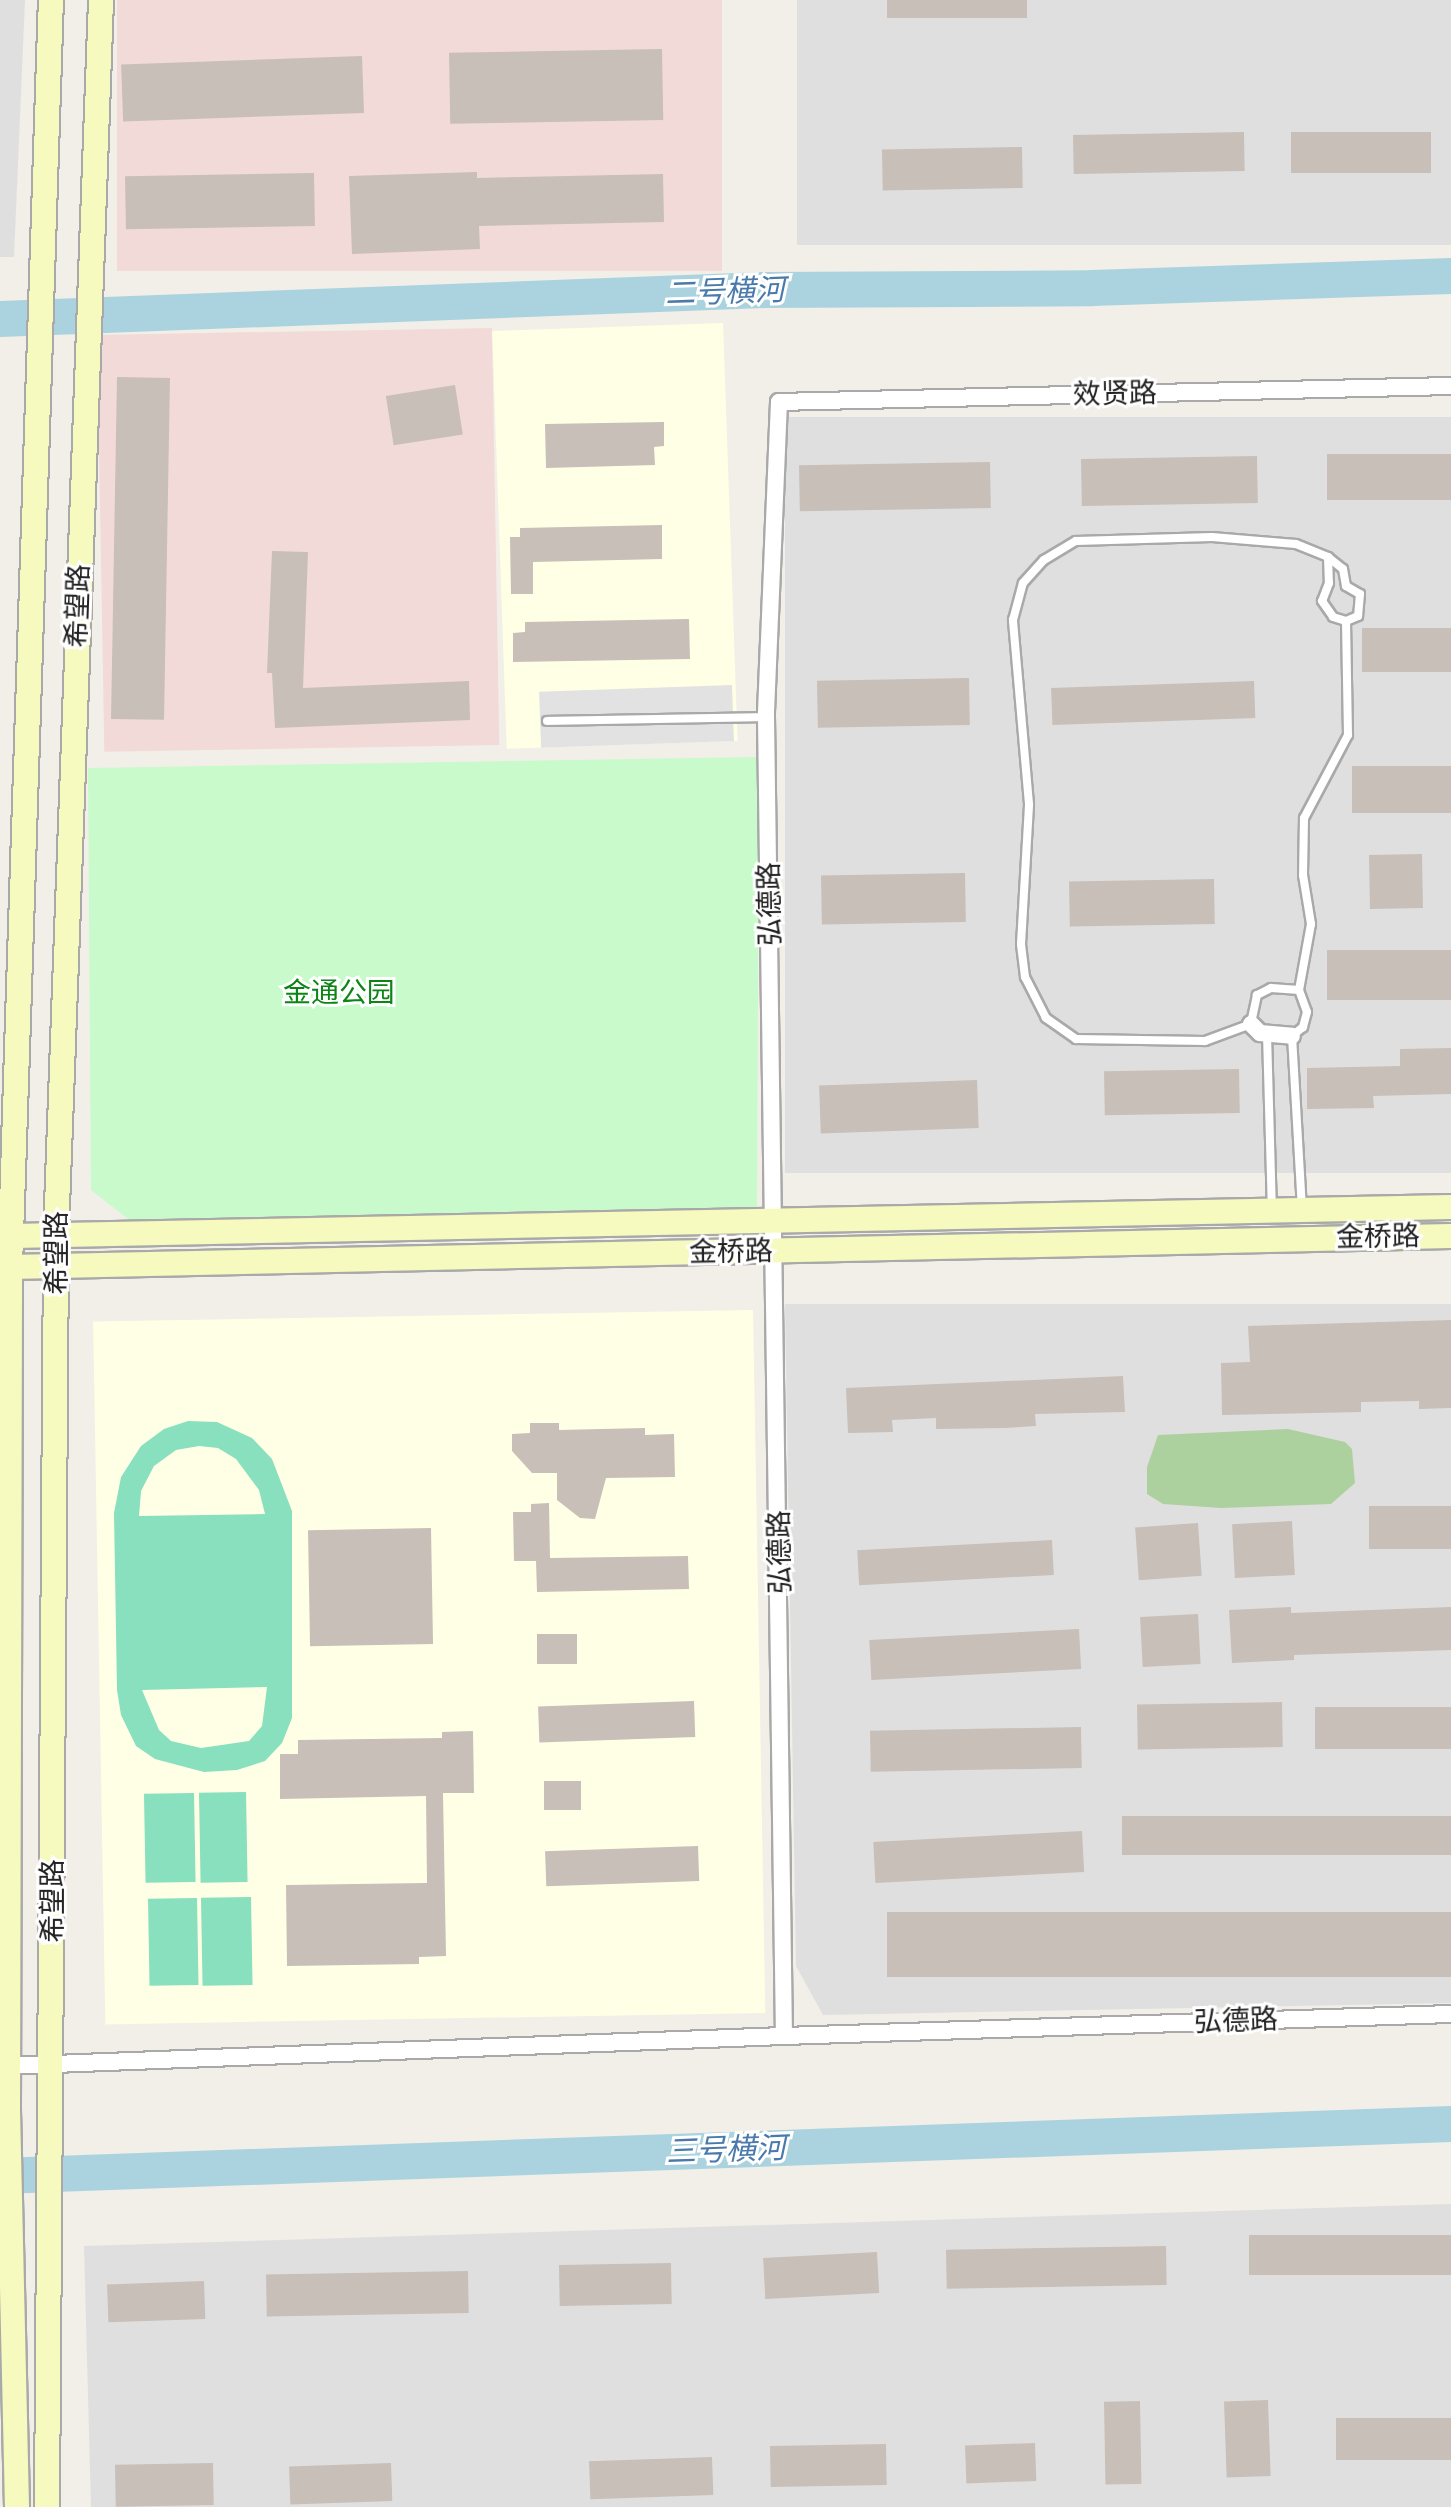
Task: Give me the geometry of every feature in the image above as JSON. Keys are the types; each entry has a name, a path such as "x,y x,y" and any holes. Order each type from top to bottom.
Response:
{"main road":[{"name":"希望路","path":"17,2507 4,2066 10,1267 51,0"},
{"name":"希望路","path":"47,2507 56,1234 101,0"},
{"name":"金桥路","path":"13,1236 1451,1207"},
{"name":"金桥路","path":"10,1267 1451,1236"}],"street":[{"name":"效贤路","path":"779,402 1451,386"},
{"name":"弘德路","path":"779,402 766,717 777,1251 784,2036 1451,2014"},
{"path":"1251,1024 1267,1034 1292,1036"},
{"path":"4,2066 784,2036"}],"lane":[{"path":"1299,990 1271,988 1257,995 1251,1024 1205,1041 1076,1039 1046,1018 1025,977 1021,944 1029,804 1013,620 1023,583 1044,560 1076,541 1212,537 1296,544 1328,557 1362,600 1358,616 1346,621 1333,617 1322,601 1329,583 1328,557"},
{"path":"1302,1210 1292,1036 1303,1027 1307,1012 1299,990 1311,924 1303,875 1304,818 1348,735 1346,621"},
{"path":"547,721 766,717"},
{"path":"1267,1034 1272,1211"}],"shaded area":[{"path":"0,0 25,0 14,257 0,257"},
{"path":"117,0 722,0 722,271 117,271"},
{"path":"797,0 1451,0 1451,245 797,245"},
{"path":"723,323 738,741 507,749 492,331"},
{"path":"492,328 499,745 104,752 97,335"},
{"path":"785,417 1451,417 1451,1173 785,1173"},
{"path":"732,685 734,741 541,748 539,692"},
{"path":"785,1304 1451,1304 1451,2003 823,2015 796,1966"},
{"path":"753,1310 765,2013 105,2024 93,1322"},
{"path":"1451,2204 1451,2507 91,2507 84,2246"}],"green space":[{"name":"金通公园","path":"759,757 757,1213 137,1226 91,1190 88,768"},
{"path":"188,1421 217,1422 252,1438 272,1459 292,1511 292,1718 282,1743 265,1761 237,1770 204,1772 155,1759 136,1746 121,1715 117,1690 114,1513 121,1477 141,1446 164,1429","holes":["199,1446 218,1448 236,1459 259,1490 265,1514 139,1516 141,1491 154,1466 176,1450","267,1687 262,1726 249,1741 201,1748 171,1741 159,1730 142,1690"]},
{"path":"1288,1429 1345,1442 1352,1449 1355,1483 1331,1504 1221,1508 1163,1504 1147,1494 1147,1467 1158,1435"},
{"path":"246,1792 248,1882 201,1883 199,1793"},
{"path":"194,1793 196,1882 146,1883 144,1794"},
{"path":"251,1897 253,1985 203,1986 201,1898"},
{"path":"197,1898 199,1985 150,1986 148,1899"}],"building":[{"path":"887,0 1027,0 1027,18 887,18"},
{"path":"662,49 663,120 450,124 449,53"},
{"path":"362,56 364,113 123,121 121,64"},
{"path":"1244,132 1245,171 1074,174 1073,135"},
{"path":"1291,132 1431,132 1431,173 1291,173"},
{"path":"1022,147 1023,188 883,190 882,149"},
{"path":"477,172 477,178 663,174 664,222 479,226 480,249 352,254 349,176"},
{"path":"314,173 315,226 126,229 125,176"},
{"path":"117,377 170,378 164,720 111,719"},
{"path":"455,385 463,434 394,445 386,396"},
{"path":"664,422 664,446 654,447 655,465 546,468 545,424"},
{"path":"1327,454 1451,454 1451,500 1327,500"},
{"path":"1257,456 1258,503 1082,506 1081,459"},
{"path":"990,462 991,508 800,511 799,465"},
{"path":"662,525 662,559 533,562 533,594 511,594 510,537 520,537 520,528"},
{"path":"272,551 308,552 303,688 469,681 470,720 275,728 272,673 267,673"},
{"path":"689,619 690,659 513,662 513,633 525,632 525,622"},
{"path":"1362,628 1451,628 1451,672 1362,672"},
{"path":"969,678 970,725 818,728 817,681"},
{"path":"1254,681 1255,718 1052,725 1051,688"},
{"path":"1352,766 1451,766 1451,813 1352,813"},
{"path":"1422,854 1423,908 1370,909 1369,855"},
{"path":"965,873 966,922 822,925 821,876"},
{"path":"1214,879 1215,924 1070,927 1069,882"},
{"path":"1327,950 1451,950 1451,1000 1327,1000"},
{"path":"1451,1048 1451,1094 1373,1096 1374,1108 1307,1109 1307,1068 1400,1066 1400,1049"},
{"path":"1239,1069 1240,1113 1105,1115 1104,1071"},
{"path":"977,1080 979,1128 821,1133 819,1086"},
{"path":"1451,1320 1451,1408 1419,1409 1419,1401 1361,1402 1361,1412 1222,1415 1221,1363 1250,1362 1248,1326"},
{"path":"1123,1376 1125,1412 1035,1414 1036,1426 1005,1428 936,1429 936,1418 892,1420 893,1432 848,1433 846,1388"},
{"path":"530,1423 559,1423 559,1430 645,1428 645,1435 674,1434 675,1477 606,1478 595,1519 580,1518 557,1500 557,1473 532,1473 512,1451 512,1434 530,1433"},
{"path":"549,1503 550,1558 688,1556 689,1589 537,1592 536,1561 514,1561 513,1512 531,1512 531,1504"},
{"path":"1369,1506 1451,1506 1451,1549 1369,1549"},
{"path":"1292,1521 1295,1575 1235,1578 1232,1524"},
{"path":"1198,1523 1202,1576 1139,1580 1135,1527"},
{"path":"431,1528 433,1644 310,1646 308,1530"},
{"path":"1052,1540 1054,1575 859,1585 857,1550"},
{"path":"1291,1607 1291,1613 1451,1607 1451,1650 1294,1655 1294,1660 1232,1663 1229,1610"},
{"path":"1198,1614 1201,1664 1143,1667 1140,1617"},
{"path":"1079,1629 1081,1669 871,1680 869,1640"},
{"path":"537,1634 577,1634 577,1664 537,1664"},
{"path":"694,1701 695,1737 539,1742 538,1706"},
{"path":"1282,1702 1283,1747 1138,1750 1137,1705"},
{"path":"1315,1707 1451,1707 1451,1749 1315,1749"},
{"path":"1081,1727 1082,1768 871,1772 870,1731"},
{"path":"473,1731 474,1793 443,1793 446,1956 419,1957 419,1964 287,1966 286,1885 427,1883 426,1796 280,1799 280,1754 298,1754 298,1740 442,1738 442,1732"},
{"path":"544,1781 581,1781 581,1810 544,1810"},
{"path":"1122,1816 1451,1816 1451,1855 1122,1855"},
{"path":"1082,1831 1084,1872 875,1883 873,1842"},
{"path":"698,1846 699,1881 546,1886 545,1851"},
{"path":"887,1912 1451,1912 1451,1977 887,1977"},
{"path":"1249,2235 1451,2235 1451,2275 1249,2275"},
{"path":"1166,2246 1167,2285 947,2289 946,2250"},
{"path":"877,2252 879,2293 765,2299 763,2258"},
{"path":"671,2263 672,2304 560,2306 559,2265"},
{"path":"468,2271 469,2313 267,2317 266,2275"},
{"path":"204,2281 205,2319 108,2322 107,2284"},
{"path":"1268,2400 1271,2476 1227,2477 1224,2402"},
{"path":"1140,2401 1141,2484 1105,2485 1104,2402"},
{"path":"1336,2418 1451,2418 1451,2460 1336,2460"},
{"path":"1035,2443 1036,2481 966,2483 965,2445"},
{"path":"886,2444 887,2485 771,2487 770,2446"},
{"path":"712,2457 713,2495 590,2499 589,2461"},
{"path":"213,2463 214,2505 116,2507 115,2465"},
{"path":"391,2463 392,2501 290,2505 289,2467"}],"waterway":[{"name":"二号横河","path":"0,319 764,290 1092,288 1451,276"},
{"name":"三号横河","path":"0,2176 1451,2124"}]}
